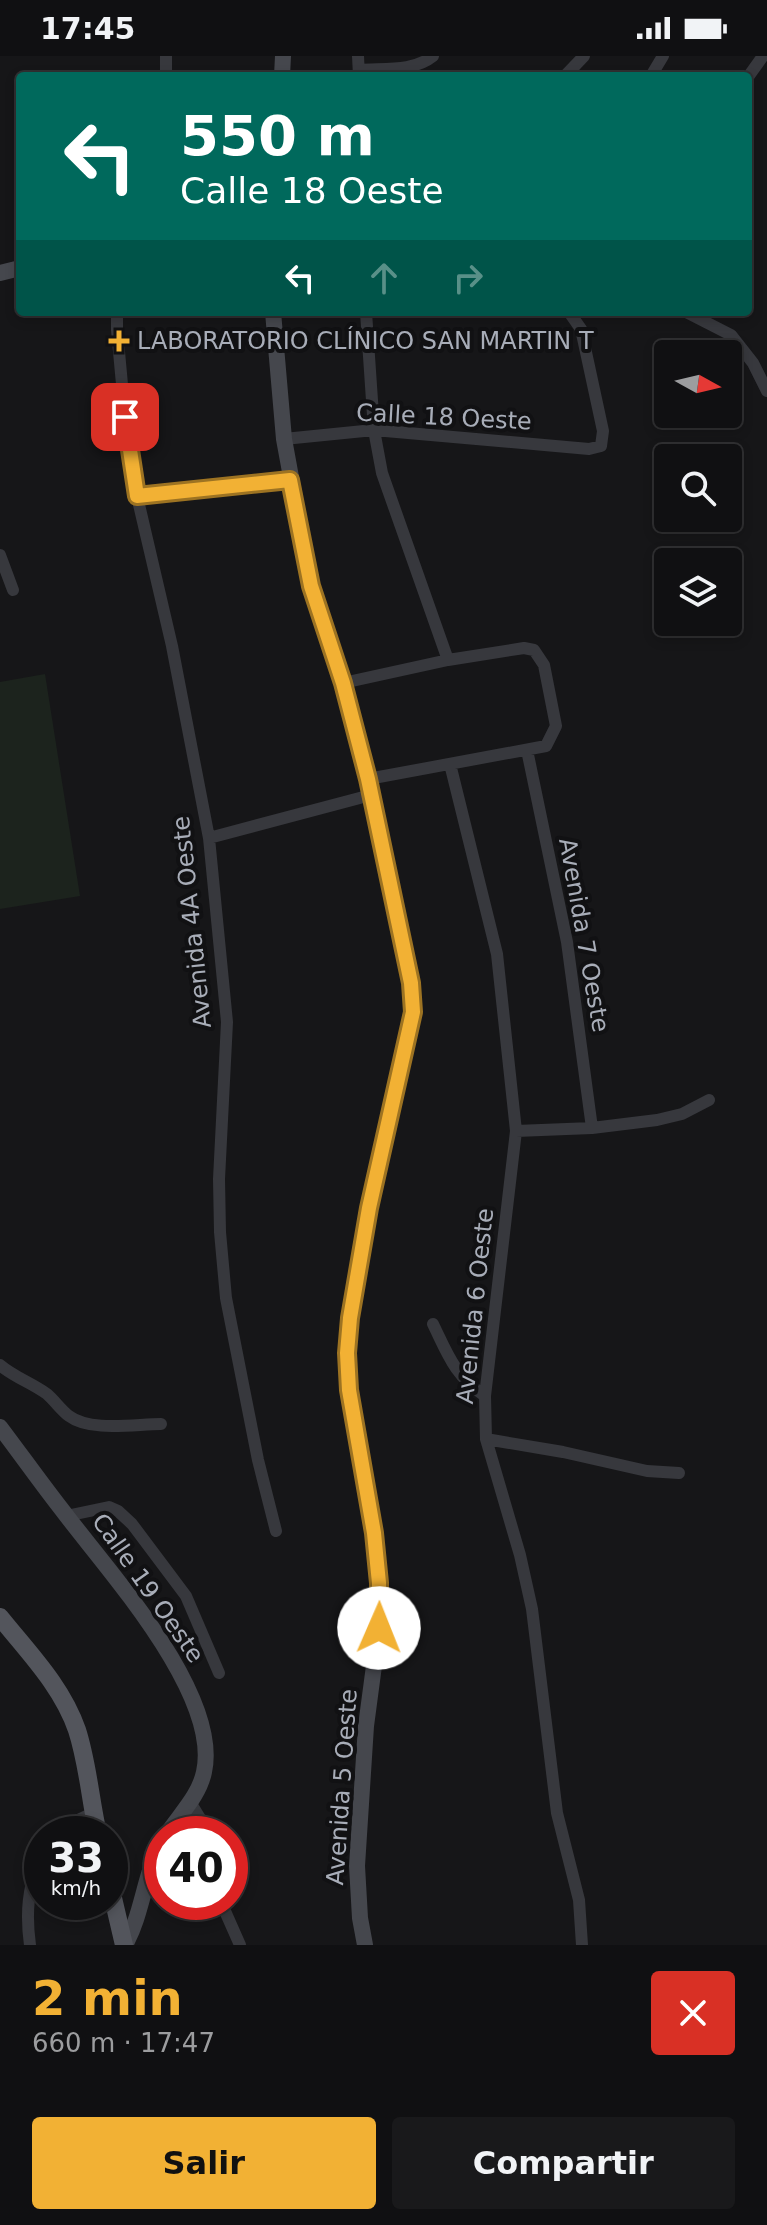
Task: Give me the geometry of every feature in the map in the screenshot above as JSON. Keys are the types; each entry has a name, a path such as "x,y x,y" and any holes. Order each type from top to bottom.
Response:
{"main road":[{"path":"0,1617 48,1676 69,1710 82,1746 94,1816"},
{"path":"118,1920 124,1945"}],"street":[{"path":"358,67 409,67 433,56"},
{"path":"569,72 584,56"},
{"name":"Avenida 4A Oeste","path":"117,316 125,417 137,496 172,646 209,838 227,1022 219,1179 226,1298 258,1460 276,1531"},
{"name":"Avenida 5 Oeste","path":"273,316 284,439 311,586 343,683 369,787 411,983 413,1012 369,1208 347,1353 349,1390 374,1533 379,1583 379,1628 366,1726 357,1866 365,1945"},
{"path":"366,316 374,430 382,473 448,660"},
{"name":"Calle 18 Oeste","path":"284,439 374,430 589,449 601,446 603,431 581,329 572,316"},
{"path":"694,316 731,335 753,363 767,391"},
{"path":"137,496 290,480"},
{"path":"0,555 13,590"},
{"path":"209,838 450,764 546,746 556,726 544,665 534,650 524,648 448,660 343,683"},
{"name":"Avenida 7 Oeste","path":"527,750 567,942 592,1128"},
{"name":"Avenida 6 Oeste","path":"450,764 497,954 516,1131 485,1396 486,1439 520,1555 532,1609 557,1813 579,1900 582,1945"},
{"path":"516,1131 592,1128 657,1120 682,1114 709,1100"},
{"path":"433,1324 459,1372 469,1385 485,1396"},
{"path":"0,1365 47,1394 71,1417 82,1422 97,1425 161,1424"},
{"name":"Calle 19 Oeste","path":"0,1427 160,1641 195,1701 205,1763 201,1782 180,1816"},
{"path":"486,1439 647,1471 679,1473"},
{"path":"66,1516 109,1507 132,1524 186,1596 219,1673"},
{"path":"190,1802 199,1816"},
{"path":"87,1816 93,1813"},
{"path":"124,1945 133,1929 144,1890"},
{"path":"29,1920 30,1945"},
{"path":"229,1920 240,1945"}],"shaded area":[{"path":"45,674 80,896 0,909 0,682"}],"place":[{"name":"LABORATORIO CLÍNICO SAN MARTIN T","path":"119,341"}],"route":[{"path":"125,417 137,496 290,480 311,586 343,683 368,779 404,949 413,1012 369,1208 347,1353 349,1390 374,1533 379,1628"}]}
